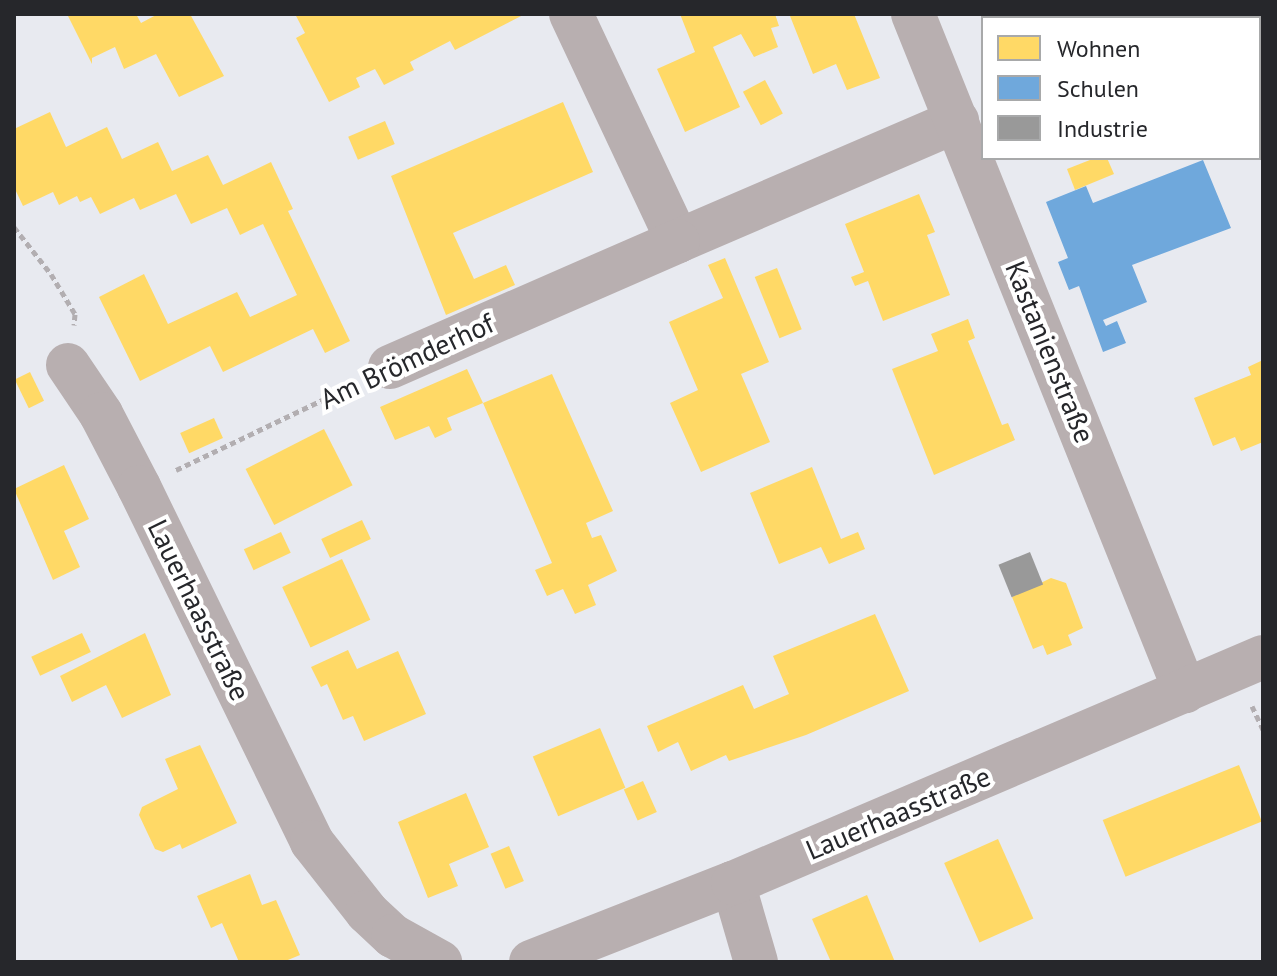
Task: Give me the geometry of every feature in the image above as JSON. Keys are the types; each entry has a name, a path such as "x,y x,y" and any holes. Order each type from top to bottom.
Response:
{"street":[{"path":"571,14 678,241"},
{"name":"Kastanienstraße","path":"913,14 1185,691"},
{"name":"Am Brömderhof","path":"390,367 957,121"},
{"name":"Lauerhaasstraße","path":"68,365 101,414 139,487 312,842 367,912 404,943 440,962"},
{"name":"Lauerhaasstraße","path":"531,962 733,883 1263,657"},
{"path":"733,883 756,962"}],"path":[{"path":"14,227 75,314 68,365"},
{"name":"Am Brömderhof","path":"139,487 390,367"}],"building: Wohnen":[{"path":"136,14 141,23 158,14 190,14 224,76 179,97 156,54 124,69 115,47 92,58 92,64 68,16"},
{"path":"295,14 525,14 455,50 450,41 410,62 414,70 384,85 375,69 356,78 360,87 329,102 296,38 305,33"},
{"path":"680,14 775,14 779,26 771,28 778,47 754,57 741,34 713,47 740,107 685,132 657,69 695,52"},
{"path":"854,14 880,78 847,90 836,64 813,74 790,16"},
{"path":"1031,14 1074,14 1074,16"},
{"path":"765,80 783,114 761,125 743,92"},
{"path":"563,102 593,172 453,233 474,279 506,265 515,285 446,315 391,176"},
{"path":"50,112 66,147 107,127 122,159 158,142 172,171 208,155 223,185 271,162 293,209 288,211 350,341 325,353 313,329 223,372 210,346 140,381 99,297 144,274 168,324 237,292 250,317 297,295 263,224 240,235 227,208 191,224 176,194 140,210 134,198 100,214 91,197 80,202 77,196 59,205 53,192 23,206 14,187 14,129"},
{"path":"385,121 395,144 358,160 348,137"},
{"path":"1090,160 1108,160 1114,174 1075,190 1067,169"},
{"path":"919,194 935,232 927,235 950,295 883,321 868,281 855,286 851,277 864,272 845,224"},
{"path":"725,258 769,362 741,374 770,442 701,472 670,403 698,390 669,322 723,298 708,265"},
{"path":"777,268 802,329 779,338 755,277"},
{"path":"968,319 975,338 968,341 1002,425 1008,423 1015,440 934,475 892,369 938,351 931,334"},
{"path":"1263,360 1263,442 1241,451 1235,437 1213,446 1194,398 1251,375 1248,367"},
{"path":"467,369 483,403 447,418 452,430 435,438 429,426 395,440 380,407"},
{"path":"30,372 44,401 29,408 15,379"},
{"path":"552,374 613,511 586,523 592,538 601,535 617,571 588,585 596,605 575,614 563,589 547,596 535,570 552,563 483,403"},
{"path":"214,418 223,438 189,453 180,433"},
{"path":"324,429 353,485 274,525 246,469"},
{"path":"64,465 89,519 64,531 80,567 53,580 14,489"},
{"path":"812,467 841,539 858,532 865,549 829,564 821,547 779,564 750,493"},
{"path":"362,520 371,539 330,558 321,539"},
{"path":"281,532 291,553 254,570 244,549"},
{"path":"342,559 370,620 310,648 282,587"},
{"path":"1051,578 1066,583 1083,628 1068,635 1072,645 1047,655 1043,645 1033,649 1012,597"},
{"path":"875,614 909,691 806,735 729,761 726,755 691,771 678,742 658,752 647,726 743,685 754,709 789,694 773,656"},
{"path":"82,633 91,652 40,676 31,657"},
{"path":"145,633 171,695 122,718 106,685 72,702 60,676"},
{"path":"348,650 357,669 398,651 426,714 364,741 353,716 343,720 327,684 321,687 311,667"},
{"path":"600,728 625,788 558,816 533,757"},
{"path":"200,745 237,823 182,849 180,844 163,852 155,849 139,815 142,807 178,789 165,759"},
{"path":"1239,765 1262,822 1126,877 1103,820"},
{"path":"643,781 657,812 638,821 624,790"},
{"path":"466,793 489,847 449,864 458,886 428,898 398,822"},
{"path":"998,839 1033,918 979,942 944,863"},
{"path":"509,846 524,881 505,889 491,854"},
{"path":"250,874 262,905 276,900 300,955 283,962 239,962 222,923 211,928 197,896"},
{"path":"867,895 895,962 831,962 812,919"}],"building: Schulen":[{"path":"1203,160 1231,228 1132,265 1147,302 1103,320 1106,326 1117,321 1126,343 1103,352 1079,286 1069,290 1058,262 1068,258 1046,202 1086,186 1093,203"}],"building: Industrie":[{"path":"1030,552 1043,584 1012,597 998,565"}]}
